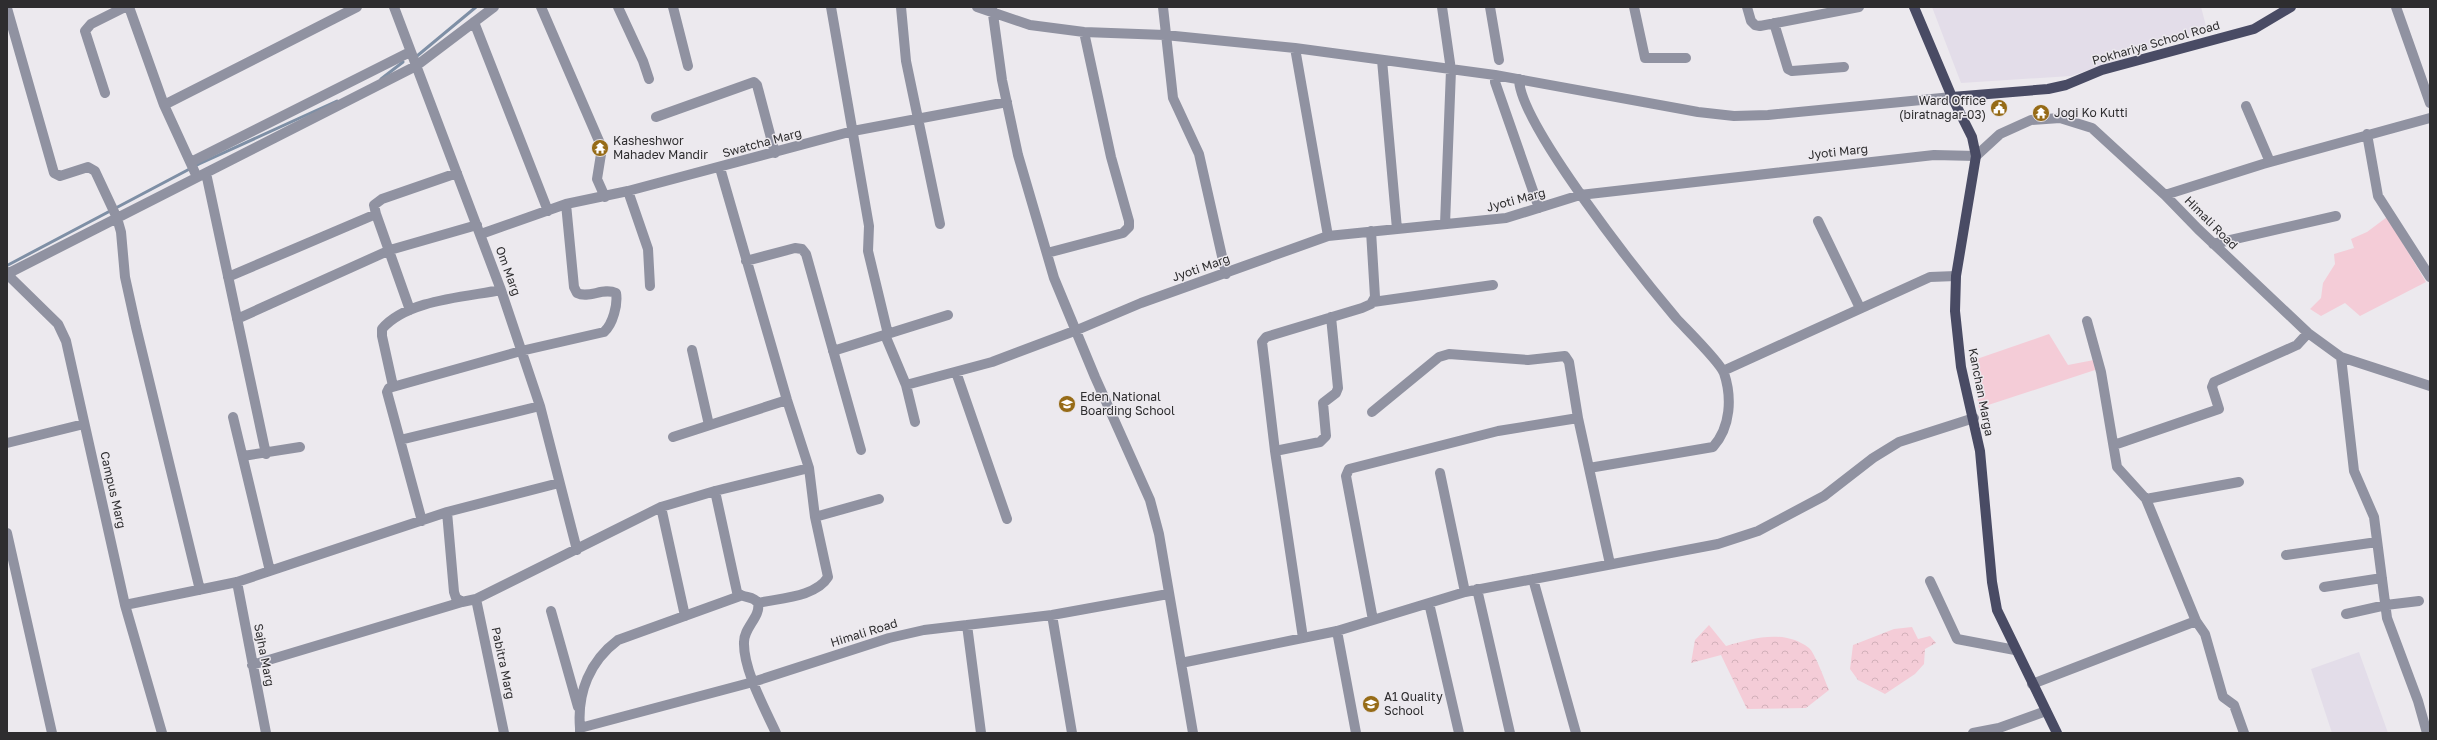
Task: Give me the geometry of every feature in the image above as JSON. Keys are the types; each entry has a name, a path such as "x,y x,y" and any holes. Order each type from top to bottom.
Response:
{"main road":[{"name":"Kanchan Marga","path":"1914,7 1952,97 1972,137 1976,156 1956,276 1955,311 1961,367 1974,418 1980,451 1996,610 2057,733"},
{"name":"Pokhariya School Road","path":"1952,97 2048,89 2066,85 2102,70 2254,29 2291,7"}],"street":[{"path":"105,93 85,31 87,27 125,7"},
{"path":"129,7 164,105 196,170 228,277 266,454"},
{"path":"164,105 357,7"},
{"name":"Om Marg","path":"394,7 501,290 540,406 577,550"},
{"path":"196,170 416,66 494,7"},
{"path":"541,7 600,144 602,153 597,179 605,197"},
{"path":"618,7 643,61 649,79"},
{"path":"673,7 688,66"},
{"path":"831,7 868,226 868,251 886,334 906,385 915,422"},
{"path":"901,7 906,61 940,224"},
{"path":"977,7 992,9 1030,25 1084,32 1165,35 1295,48 1495,75 1698,112 1734,116 1768,115 1952,97"},
{"path":"1163,7 1173,98 1199,154 1226,274"},
{"path":"1442,7 1451,70 1445,224"},
{"path":"1490,7 1499,60"},
{"path":"1634,7 1645,58 1686,58"},
{"path":"1746,7 1751,21 1755,25 1774,23 1858,7"},
{"path":"2396,7 2430,103"},
{"path":"7,8 54,174 60,176 88,167 95,171 117,218 136,327 200,590"},
{"path":"992,9 1007,102 1018,155 1054,278 1077,330 1095,377 1150,500 1159,534 1192,733"},
{"path":"474,22 548,211"},
{"path":"1774,23 1788,69 1792,71 1844,67"},
{"path":"1047,253 1123,233 1129,227 1129,221 1112,157 1084,32"},
{"path":"1295,48 1328,236"},
{"path":"7,273 117,218 196,170 410,52"},
{"path":"1382,60 1397,229"},
{"path":"1495,75 1495,82 1539,208"},
{"path":"1519,79 1519,88 1539,130 1580,195 1675,316 1723,371 1730,406 1720,439 1713,447 1589,468"},
{"path":"656,117 754,82 757,85 775,153"},
{"name":"Swatcha Marg","path":"237,319 390,250 479,230 548,211 566,204 628,192 853,131 1007,102"},
{"path":"2246,106 2270,162"},
{"name":"Himali Road","path":"1976,156 2000,134 2031,120 2060,118 2092,128 2165,195 2213,244 2308,333 2341,357 2430,386"},
{"path":"2165,195 2366,134 2430,118"},
{"path":"2366,134 2378,196 2430,277"},
{"name":"Jyoti Marg","path":"906,385 992,362 1077,330 1141,303 1226,274 1328,236 1506,218 1580,195 1934,154 1976,156"},
{"path":"720,168 786,400 809,468 815,518 828,577 823,585 812,590 758,603"},
{"path":"410,310 374,205 382,199 457,173"},
{"path":"628,192 648,249 650,286"},
{"path":"422,520 387,392 393,386 521,351 604,332 610,327 617,298 616,293 611,290 582,296 577,294 574,287 566,204"},
{"path":"228,277 376,214"},
{"path":"2213,244 2336,216"},
{"path":"1818,221 1860,308"},
{"path":"1371,231 1375,297 1373,302"},
{"path":"746,260 795,248 804,251 862,450"},
{"name":"Campus Marg","path":"7,273 58,324 62,332 125,605 162,733"},
{"path":"1723,371 1930,277 1956,276"},
{"path":"1303,638 1275,451 1262,340 1273,334 1362,308 1373,302 1493,285"},
{"path":"393,386 382,329 386,324 417,306 501,290"},
{"path":"833,351 948,315"},
{"path":"1275,451 1320,442 1326,436 1323,402 1336,393 1338,388 1331,317"},
{"path":"2087,321 2101,372 2117,467 2146,499 2196,621 2205,634 2223,697 2234,705 2244,733"},
{"path":"2114,446 2218,409 2212,387 2214,382 2297,345 2308,333"},
{"path":"692,350 709,426"},
{"path":"1372,412 1439,357 1448,354 1528,360 1563,356 1569,362 1578,418 1610,564"},
{"path":"2341,357 2354,471 2374,516 2387,618 2418,701 2427,733"},
{"path":"956,372 1007,519"},
{"path":"673,437 786,400"},
{"path":"400,440 540,406"},
{"path":"233,417 270,571"},
{"path":"1374,620 1346,476 1349,469 1498,431 1578,418"},
{"path":"1181,663 1337,631 1477,589 1718,544 1758,531 1824,496 1873,458 1899,442 1974,418"},
{"path":"7,443 84,424"},
{"path":"243,456 266,454 300,447"},
{"path":"252,666 476,599 661,507 715,491 809,468"},
{"path":"1440,473 1465,592"},
{"path":"2146,499 2239,482"},
{"path":"125,605 237,582 447,512 559,483"},
{"path":"715,491 736,589 740,596"},
{"path":"815,518 879,499"},
{"path":"661,507 685,616"},
{"path":"447,512 454,592 456,598 462,602"},
{"path":"7,533 52,733"},
{"path":"2286,555 2377,542"},
{"path":"2324,587 2382,578"},
{"path":"1533,579 1576,733"},
{"path":"1930,581 1957,639 2015,650"},
{"name":"Sajha Marg","path":"237,582 266,733"},
{"path":"1477,589 1510,733"},
{"name":"Himali Road","path":"580,730 753,682 889,638 924,630 1052,615 1168,594"},
{"path":"578,708 586,678 603,651 618,640 740,596 754,598 758,603 759,610 745,635 744,642 753,682 776,733"},
{"name":"Pabitra Marg","path":"476,599 504,733"},
{"path":"2346,614 2386,605 2418,601"},
{"path":"1429,603 1459,733"},
{"path":"551,610 578,708 580,730"},
{"path":"1052,615 1072,733"},
{"path":"2032,684 2196,621"},
{"path":"967,625 982,733"},
{"path":"1337,631 1356,733"},
{"path":"1973,733 1999,728 2046,711"}],"shaded area":[{"path":"1932,7 2201,7 2207,30 2071,76 1961,83"},
{"path":"2359,652 2388,733 2332,733 2311,669"}],"green space":[{"path":"2387,217 2426,282 2360,316 2345,303 2321,316 2310,309 2321,298 2323,283 2335,264 2334,254 2354,248 2351,239 2367,232"},
{"path":"2049,334 2068,365 2094,360 2095,370 1979,408 1971,361"},
{"path":"1709,625 1726,646 1747,640 1768,637 1779,637 1799,642 1811,651 1817,661 1829,690 1806,708 1747,709 1721,655 1691,663 1695,640"},
{"path":"1912,627 1918,639 1930,636 1936,643 1925,649 1924,664 1915,674 1885,694 1858,680 1850,669 1853,645 1894,629"}],"waterway":[{"path":"417,56 476,7"},
{"path":"381,79 403,62"},
{"path":"8,265 199,164 337,101"}],"place":[{"name":"Ward Office (biratnagar-03)","path":"1999,108"},
{"name":"Jogi Ko Kutti","path":"2041,113"},
{"name":"Kasheshwor Mahadev Mandir","path":"600,148"},
{"name":"Eden National Boarding School","path":"1067,404"},
{"name":"A1 Quality School","path":"1371,704"}]}
